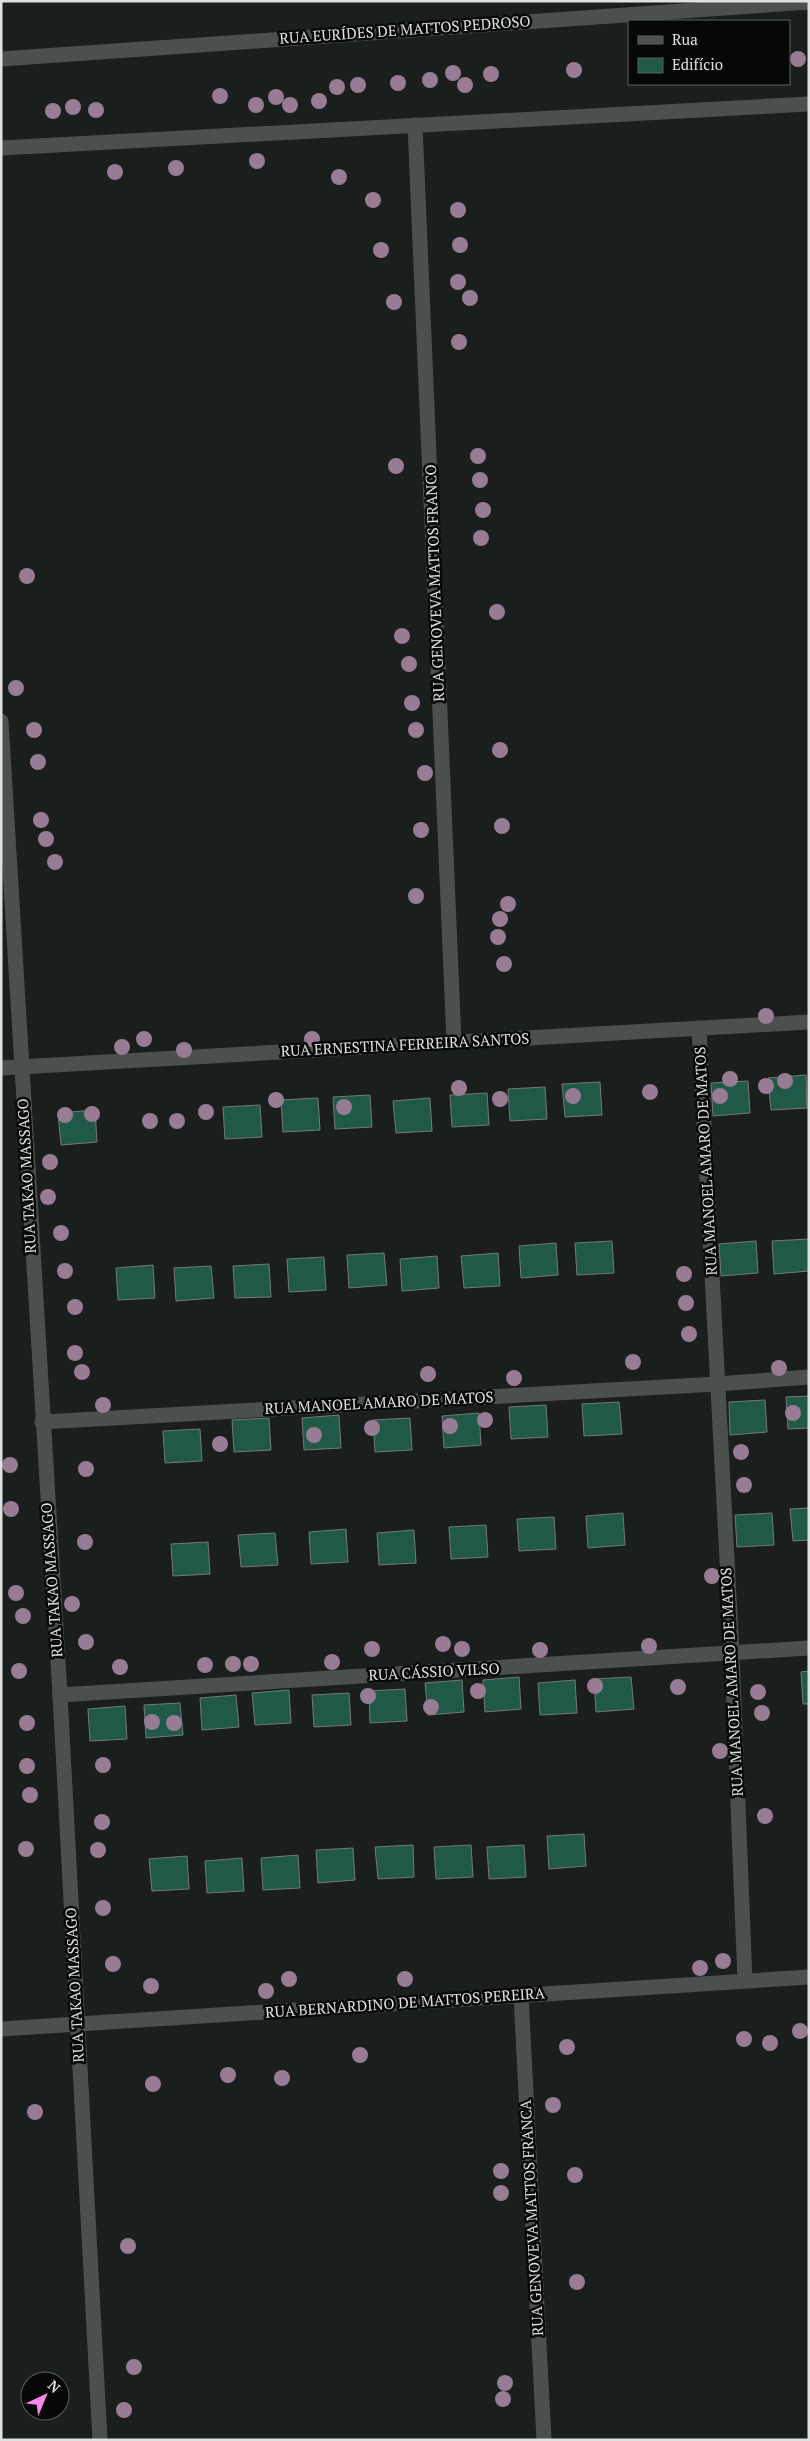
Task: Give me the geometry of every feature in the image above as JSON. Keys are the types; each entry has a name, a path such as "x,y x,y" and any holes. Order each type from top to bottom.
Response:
{"street":[{"name":"RUA EURÍDES DE MATTOS PEDROSO","path":"1,59 809,2"},
{"path":"1,148 809,104"},
{"name":"RUA GENOVEVA MATTOS FRANCO","path":"415,125 454,1042"},
{"name":"RUA TAKAO MASSAGO","path":"1,721 60,1695 76,2024 100,2440"},
{"name":"RUA ERNESTINA FERREIRA SANTOS","path":"1,1068 809,1022"},
{"name":"RUA MANOEL AMARO DE MATOS","path":"699,1028 732,1654 744,1981"},
{"name":"RUA MANOEL AMARO DE MATOS","path":"42,1422 717,1384 809,1377"},
{"name":"RUA CÁSSIO VILSO","path":"60,1695 809,1648"},
{"name":"RUA BERNARDINO DE MATTOS PEREIRA","path":"1,2029 809,1976"},
{"name":"RUA GENOVEVA MATTOS FRANCA","path":"520,1996 544,2440"}],"building":[{"path":"806,1075 807,1108 771,1110 768,1078"},
{"path":"748,1081 750,1113 713,1116 711,1083"},
{"path":"600,1082 602,1115 565,1117 562,1084"},
{"path":"545,1087 547,1119 510,1121 508,1089"},
{"path":"487,1093 489,1125 452,1127 450,1095"},
{"path":"370,1095 372,1127 335,1129 333,1097"},
{"path":"318,1098 320,1130 283,1132 281,1100"},
{"path":"430,1098 432,1131 396,1133 393,1101"},
{"path":"260,1105 262,1137 225,1139 223,1107"},
{"path":"95,1110 97,1142 61,1145 58,1113"},
{"path":"809,1239 809,1271 774,1274 772,1241"},
{"path":"612,1241 614,1273 577,1275 575,1243"},
{"path":"756,1241 758,1273 721,1276 719,1244"},
{"path":"556,1243 558,1275 521,1278 519,1246"},
{"path":"384,1253 387,1285 349,1288 347,1255"},
{"path":"498,1253 500,1286 464,1288 461,1256"},
{"path":"437,1256 439,1288 402,1291 400,1259"},
{"path":"324,1257 326,1290 289,1292 287,1259"},
{"path":"269,1264 271,1297 235,1298 233,1266"},
{"path":"153,1265 155,1298 118,1300 116,1268"},
{"path":"211,1266 214,1298 176,1301 174,1268"},
{"path":"809,1396 809,1428 788,1429 786,1397"},
{"path":"765,1400 767,1432 730,1435 729,1402"},
{"path":"619,1402 622,1434 584,1436 582,1404"},
{"path":"546,1405 548,1437 511,1439 509,1407"},
{"path":"479,1413 481,1445 444,1448 442,1416"},
{"path":"339,1415 341,1448 304,1450 302,1418"},
{"path":"269,1418 271,1450 234,1452 232,1420"},
{"path":"410,1418 412,1450 375,1452 373,1420"},
{"path":"200,1429 202,1461 165,1463 163,1431"},
{"path":"809,1508 809,1540 793,1541 790,1509"},
{"path":"623,1513 625,1545 588,1548 586,1516"},
{"path":"772,1513 774,1545 737,1547 735,1515"},
{"path":"554,1517 556,1549 519,1551 517,1519"},
{"path":"486,1525 488,1557 451,1559 449,1527"},
{"path":"346,1529 348,1562 311,1564 309,1532"},
{"path":"414,1530 416,1563 379,1565 377,1533"},
{"path":"275,1533 278,1565 241,1567 238,1535"},
{"path":"208,1542 210,1574 173,1576 171,1544"},
{"path":"809,1671 809,1704 803,1704 801,1672"},
{"path":"519,1677 521,1709 485,1712 483,1680"},
{"path":"631,1677 634,1709 596,1712 594,1679"},
{"path":"462,1680 464,1712 428,1715 425,1683"},
{"path":"575,1680 577,1713 540,1715 538,1683"},
{"path":"405,1689 407,1721 370,1723 369,1691"},
{"path":"289,1690 291,1723 255,1725 252,1693"},
{"path":"349,1693 351,1725 314,1727 312,1695"},
{"path":"236,1695 239,1727 202,1730 200,1698"},
{"path":"180,1703 183,1735 146,1738 144,1705"},
{"path":"125,1706 127,1739 90,1741 88,1709"},
{"path":"584,1834 586,1866 549,1869 547,1836"},
{"path":"413,1845 414,1877 378,1879 375,1847"},
{"path":"471,1845 473,1877 436,1879 434,1847"},
{"path":"524,1845 526,1877 489,1879 487,1847"},
{"path":"353,1848 355,1880 318,1883 316,1850"},
{"path":"298,1855 300,1888 263,1890 261,1858"},
{"path":"187,1856 189,1889 152,1891 149,1859"},
{"path":"242,1858 244,1891 207,1893 205,1861"}]}
